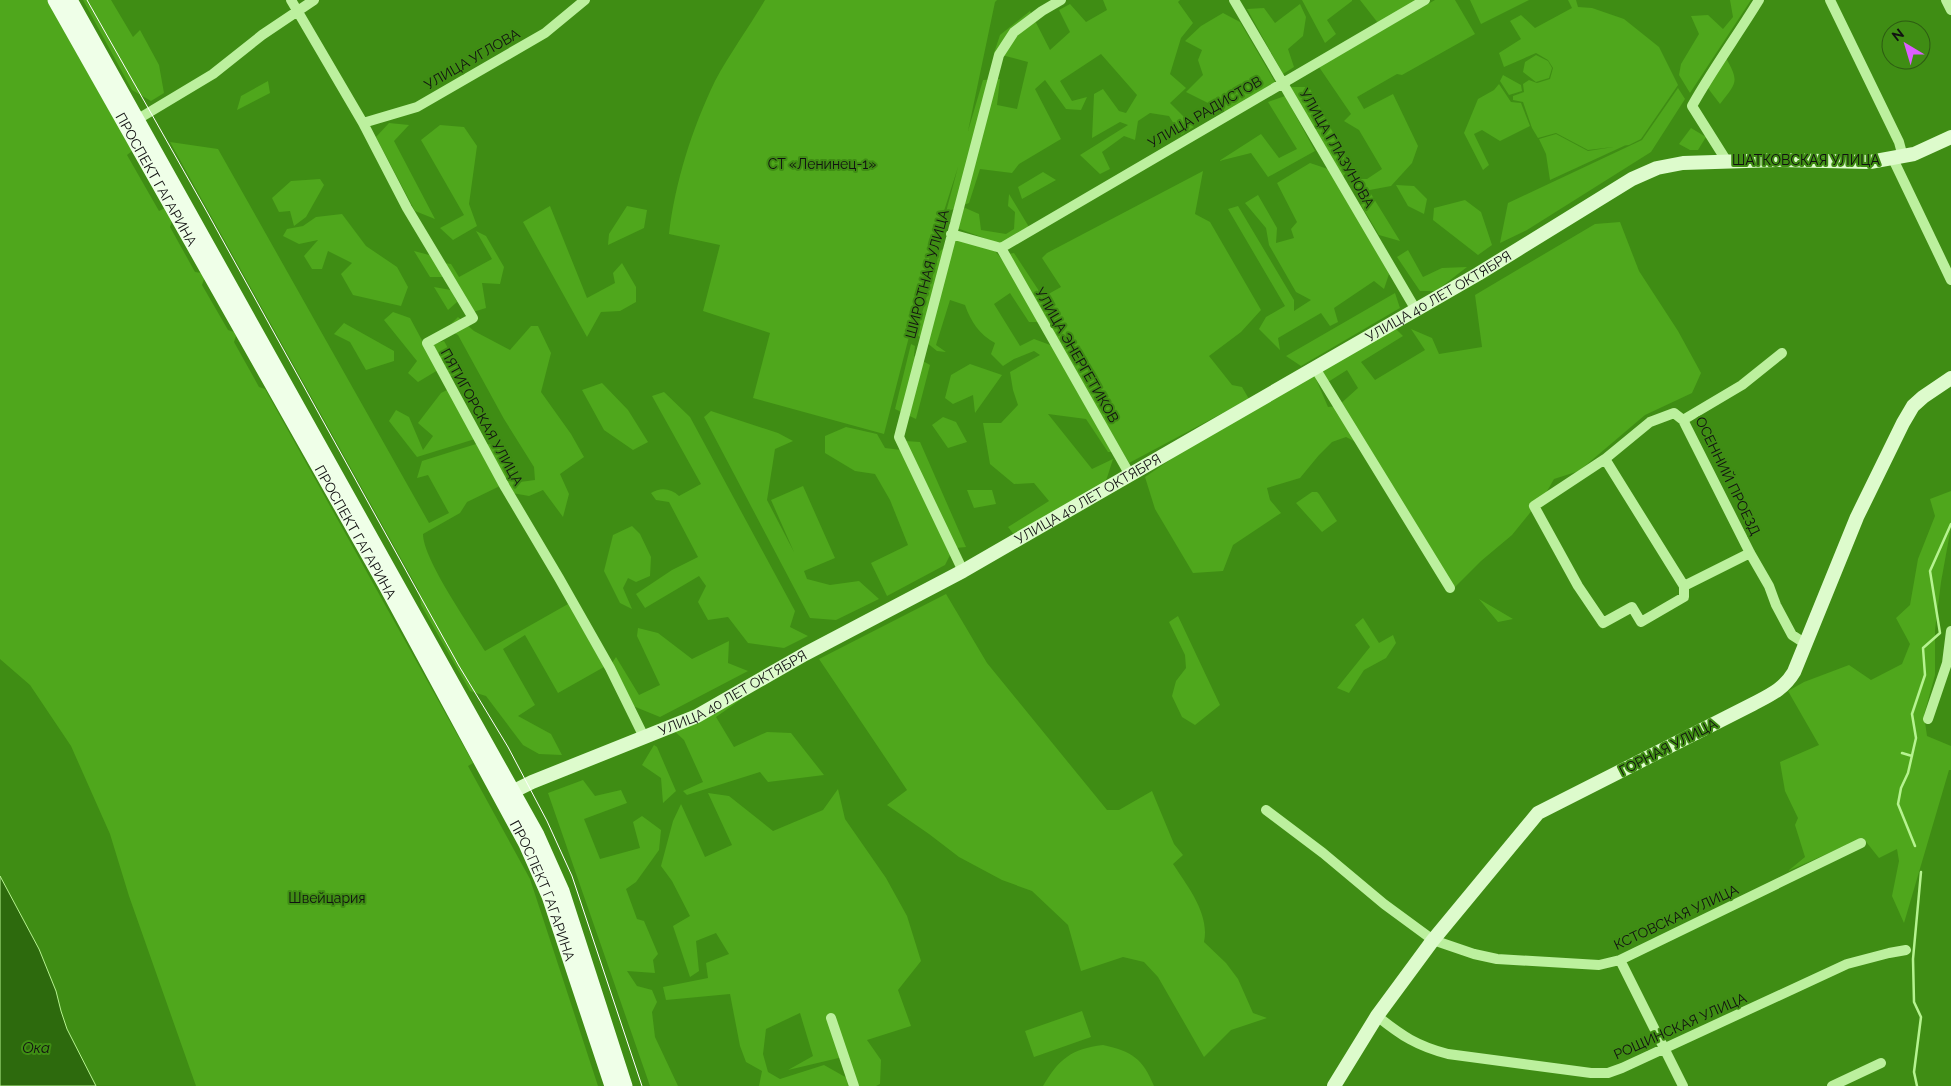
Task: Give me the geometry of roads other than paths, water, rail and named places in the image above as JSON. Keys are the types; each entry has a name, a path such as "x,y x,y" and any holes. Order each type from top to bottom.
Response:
{"main road":[{"name":"ПРОСПЕКТ ГАГАРИНА","path":"55,0 131,123"},
{"name":"ПРОСПЕКТ ГАГАРИНА","path":"70,0 131,123 380,575 508,795 550,862 562,891 626,1086"},
{"name":"ПРОСПЕКТ ГАГАРИНА","path":"508,795 549,896 612,1086"}],"street":[{"name":"ПЯТИГОРСКАЯ УЛИЦА","path":"291,0 363,123 407,208 473,318 427,343 505,488 610,668 644,737"},
{"path":"131,123 213,74 297,10 314,0"},
{"name":"УЛИЦА УГЛОВА","path":"363,123 418,107 545,32 585,0"},
{"name":"ШИРОТНАЯ УЛИЦА","path":"964,571 899,437 999,54 1014,32 1042,11 1061,0"},
{"name":"УЛИЦА ГЛАЗУНОВА","path":"1234,0 1416,310"},
{"name":"УЛИЦА РАДИСТОВ","path":"1001,248 1425,0"},
{"path":"1726,160 1692,106 1708,76 1727,51 1758,0"},
{"path":"1830,0 1899,142 1898,158 1951,280"},
{"path":"1946,0 1951,10"},
{"name":"ШАТКОВСКАЯ УЛИЦА","path":"1657,168 1683,163 1726,160 1870,162 1898,158 1951,137"},
{"name":"УЛИЦА 40 ЛЕТ ОКТЯБРЯ","path":"508,795 532,782 697,716 805,654 964,571 1073,510 1130,475 1416,310 1508,256 1632,179 1657,168"},
{"path":"951,234 1001,248"},
{"name":"УЛИЦА ЭНЕРГЕТИКОВ","path":"1001,248 1130,475"},
{"name":"ОСЕННИЙ ПРОЕЗД","path":"1782,353 1742,385 1683,420 1750,553 1769,586 1776,605 1792,635 1806,644"},
{"path":"1315,368 1450,588"},
{"name":"ГОРНАЯ УЛИЦА","path":"1334,1086 1376,1016 1433,940 1538,813 1780,689 1788,683 1806,644 1857,517 1903,423 1913,406 1951,378"},
{"path":"1605,459 1684,586 1684,598 1641,622 1632,607 1603,623 1578,586 1534,506 1605,459 1650,422 1674,413 1683,420"},
{"path":"1684,586 1750,553"},
{"path":"1928,719 1948,663 1951,631"},
{"name":"КСТОВСКАЯ УЛИЦА","path":"1266,810 1323,853 1384,904 1433,940 1474,954 1497,959 1599,965 1620,960 1861,843"},
{"name":"РОЩИНСКАЯ УЛИЦА","path":"1376,1016 1402,1036 1425,1048 1448,1054 1591,1073 1608,1073 1666,1049 1846,964 1906,950"},
{"path":"1620,960 1683,1086"},
{"path":"831,1018 854,1086"},
{"path":"1832,1086 1881,1063"}],"water":[{"name":"Ока","path":"0,876 39,949 56,991 67,1029 96,1086 0,1086"}],"waterway":[{"path":"1915,846 1898,804 1916,738 1912,714 1925,675 1923,648 1940,633 1930,571 1951,524"},
{"path":"1902,753 1912,756"},
{"path":"1917,1086 1914,1072 1921,1017 1914,1002 1913,959 1921,872"}],"tram line":[{"path":"87,0 459,666 508,747 547,821 572,876 642,1086"}],"park label":[{"name":"СТ «Ленинец-1»","path":"822,164"},
{"name":"Швейцария","path":"327,898"}]}
